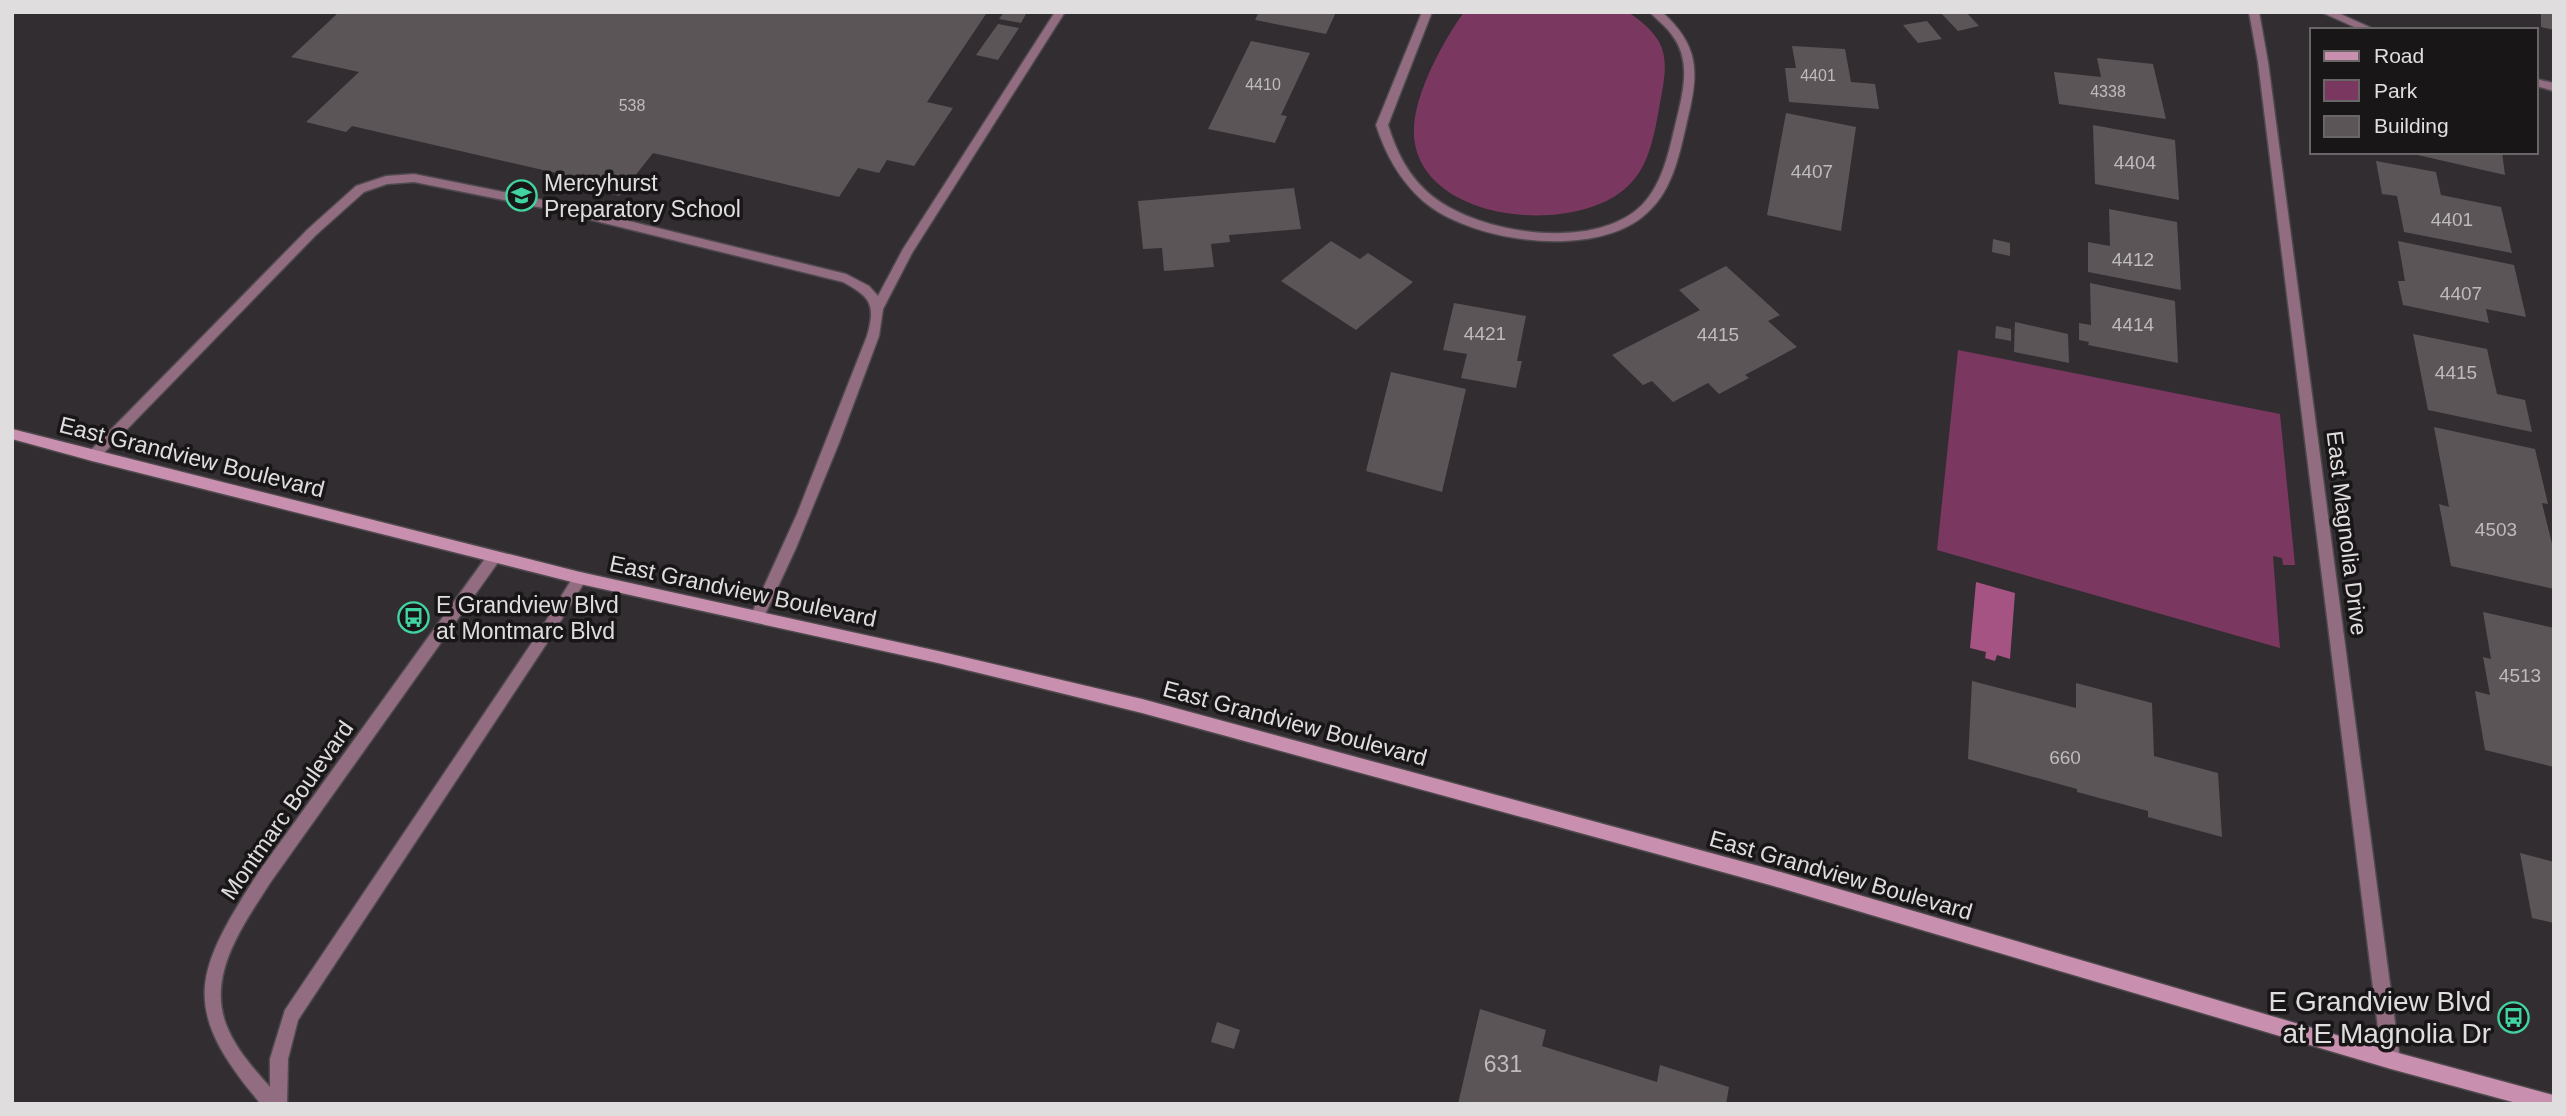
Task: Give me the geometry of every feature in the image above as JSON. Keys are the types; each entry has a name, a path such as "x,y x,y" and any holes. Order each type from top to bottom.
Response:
{"street":[{"path":"757,617 783,564 873,336 879,317 878,306 907,252 1060,12"},
{"path":"1427,12 1382,125 1386,144 1394,160 1411,182 1437,206 1462,221 1518,236 1551,237 1583,235 1628,220 1644,211 1661,186 1686,102 1690,74 1686,46 1679,35 1655,12"},
{"name":"East Magnolia Drive","path":"2254,12 2263,62 2391,1060"},
{"path":"2326,12 2366,28"},
{"path":"92,456 312,232 360,189 386,180 414,178 543,204 846,278 862,286 878,306"},
{"name":"East Grandview Boulevard","path":"12,433 92,456 580,578 1117,700 1770,877 2391,1060 2553,1104"},
{"name":"Montmarc Boulevard","path":"275,1104 248,1075 223,1039 212,1010 214,976 233,928 264,878 494,557"},
{"name":"Montmarc Boulevard","path":"275,1104 279,1059 291,1016 580,578"}],"green space":[{"path":"1464,12 1628,12 1652,32 1659,41 1665,61 1663,87 1650,148 1642,169 1628,186 1605,202 1576,211 1543,215 1508,213 1476,205 1448,191 1426,171 1415,144 1416,111 1428,75"},
{"path":"1958,350 2280,414 2295,565 2283,565 2282,558 2273,556 2280,648 1937,550"}],"shaded area":[{"path":"1976,582 2015,593 2010,659 1997,655 1995,661 1985,658 1986,652 1970,648"}],"building":[{"path":"339,12 986,14 927,102 953,108 914,166 887,160 879,173 858,168 839,197 653,153 619,196 579,185 582,179 352,126 346,132 306,122 359,72 291,57"},
{"path":"1004,12 1027,12 1021,23 999,19"},
{"path":"1259,12 1336,12 1326,34 1255,20"},
{"path":"1940,12 1966,12 1979,26 1958,31"},
{"path":"2541,12 2554,12 2554,30 2541,27"},
{"path":"1927,21 1942,39 1918,43 1903,25"},
{"path":"998,24 1019,28 998,60 976,55"},
{"path":"1251,41 1310,53 1281,115 1287,116 1275,143 1208,129"},
{"path":"1792,46 1845,49 1851,82 1875,84 1879,109 1789,102 1785,68 1796,68"},
{"path":"2097,58 2153,64 2166,119 2059,104 2054,72 2101,77"},
{"path":"1786,113 1856,127 1841,231 1767,215"},
{"path":"2093,125 2175,140 2179,200 2095,184"},
{"path":"2413,154 2502,154 2505,175"},
{"path":"2376,161 2436,172 2441,195 2501,207 2512,253 2404,232 2397,196 2382,194"},
{"path":"1294,188 1301,229 1229,235 1230,242 1211,244 1214,267 1164,271 1162,248 1143,249 1138,201"},
{"path":"2109,209 2177,222 2181,290 2088,272 2088,242 2110,246"},
{"path":"1993,239 2010,243 2010,256 1992,252"},
{"path":"1331,241 1360,259 1368,253 1413,282 1356,330 1281,281"},
{"path":"2398,241 2514,265 2526,317 2486,309 2489,323 2403,305 2398,281 2405,281"},
{"path":"1726,266 1780,315 1768,321 1797,347 1745,375 1749,378 1719,394 1708,383 1673,402 1652,381 1643,385 1612,355 1700,310 1679,290"},
{"path":"2090,283 2175,301 2178,363 2088,345 2089,342 2079,340 2079,323 2091,325"},
{"path":"1454,303 1526,316 1517,361 1522,361 1516,388 1461,378 1467,354 1443,350"},
{"path":"2015,322 2068,334 2069,363 2014,352"},
{"path":"1996,326 2011,329 2011,341 1995,338"},
{"path":"2413,334 2487,349 2497,394 2525,400 2532,432 2428,410"},
{"path":"1391,372 1466,389 1442,492 1366,471"},
{"path":"2434,427 2535,449 2548,504 2542,503 2554,552 2554,589 2451,566 2439,504 2449,507"},
{"path":"2483,612 2554,628 2554,767 2485,750 2475,691 2490,695 2483,657 2491,659"},
{"path":"1972,681 2076,708 2076,683 2152,703 2154,756 2218,773 2222,837 2148,817 2148,811 2077,792 2077,789 1968,759"},
{"path":"2520,853 2554,862 2554,923 2532,918"},
{"path":"1480,1009 1546,1030 1542,1046 1657,1082 1660,1065 1729,1087 1726,1104 1458,1104"},
{"path":"1217,1022 1240,1030 1234,1049 1211,1042"}],"place":[{"name":"Mercyhurst Preparatory School","path":"521,196"},
{"name":"E Grandview Blvd at Montmarc Blvd","path":"413,618"},
{"name":"E Grandview Blvd at E Magnolia Dr","path":"2514,1017"}]}
